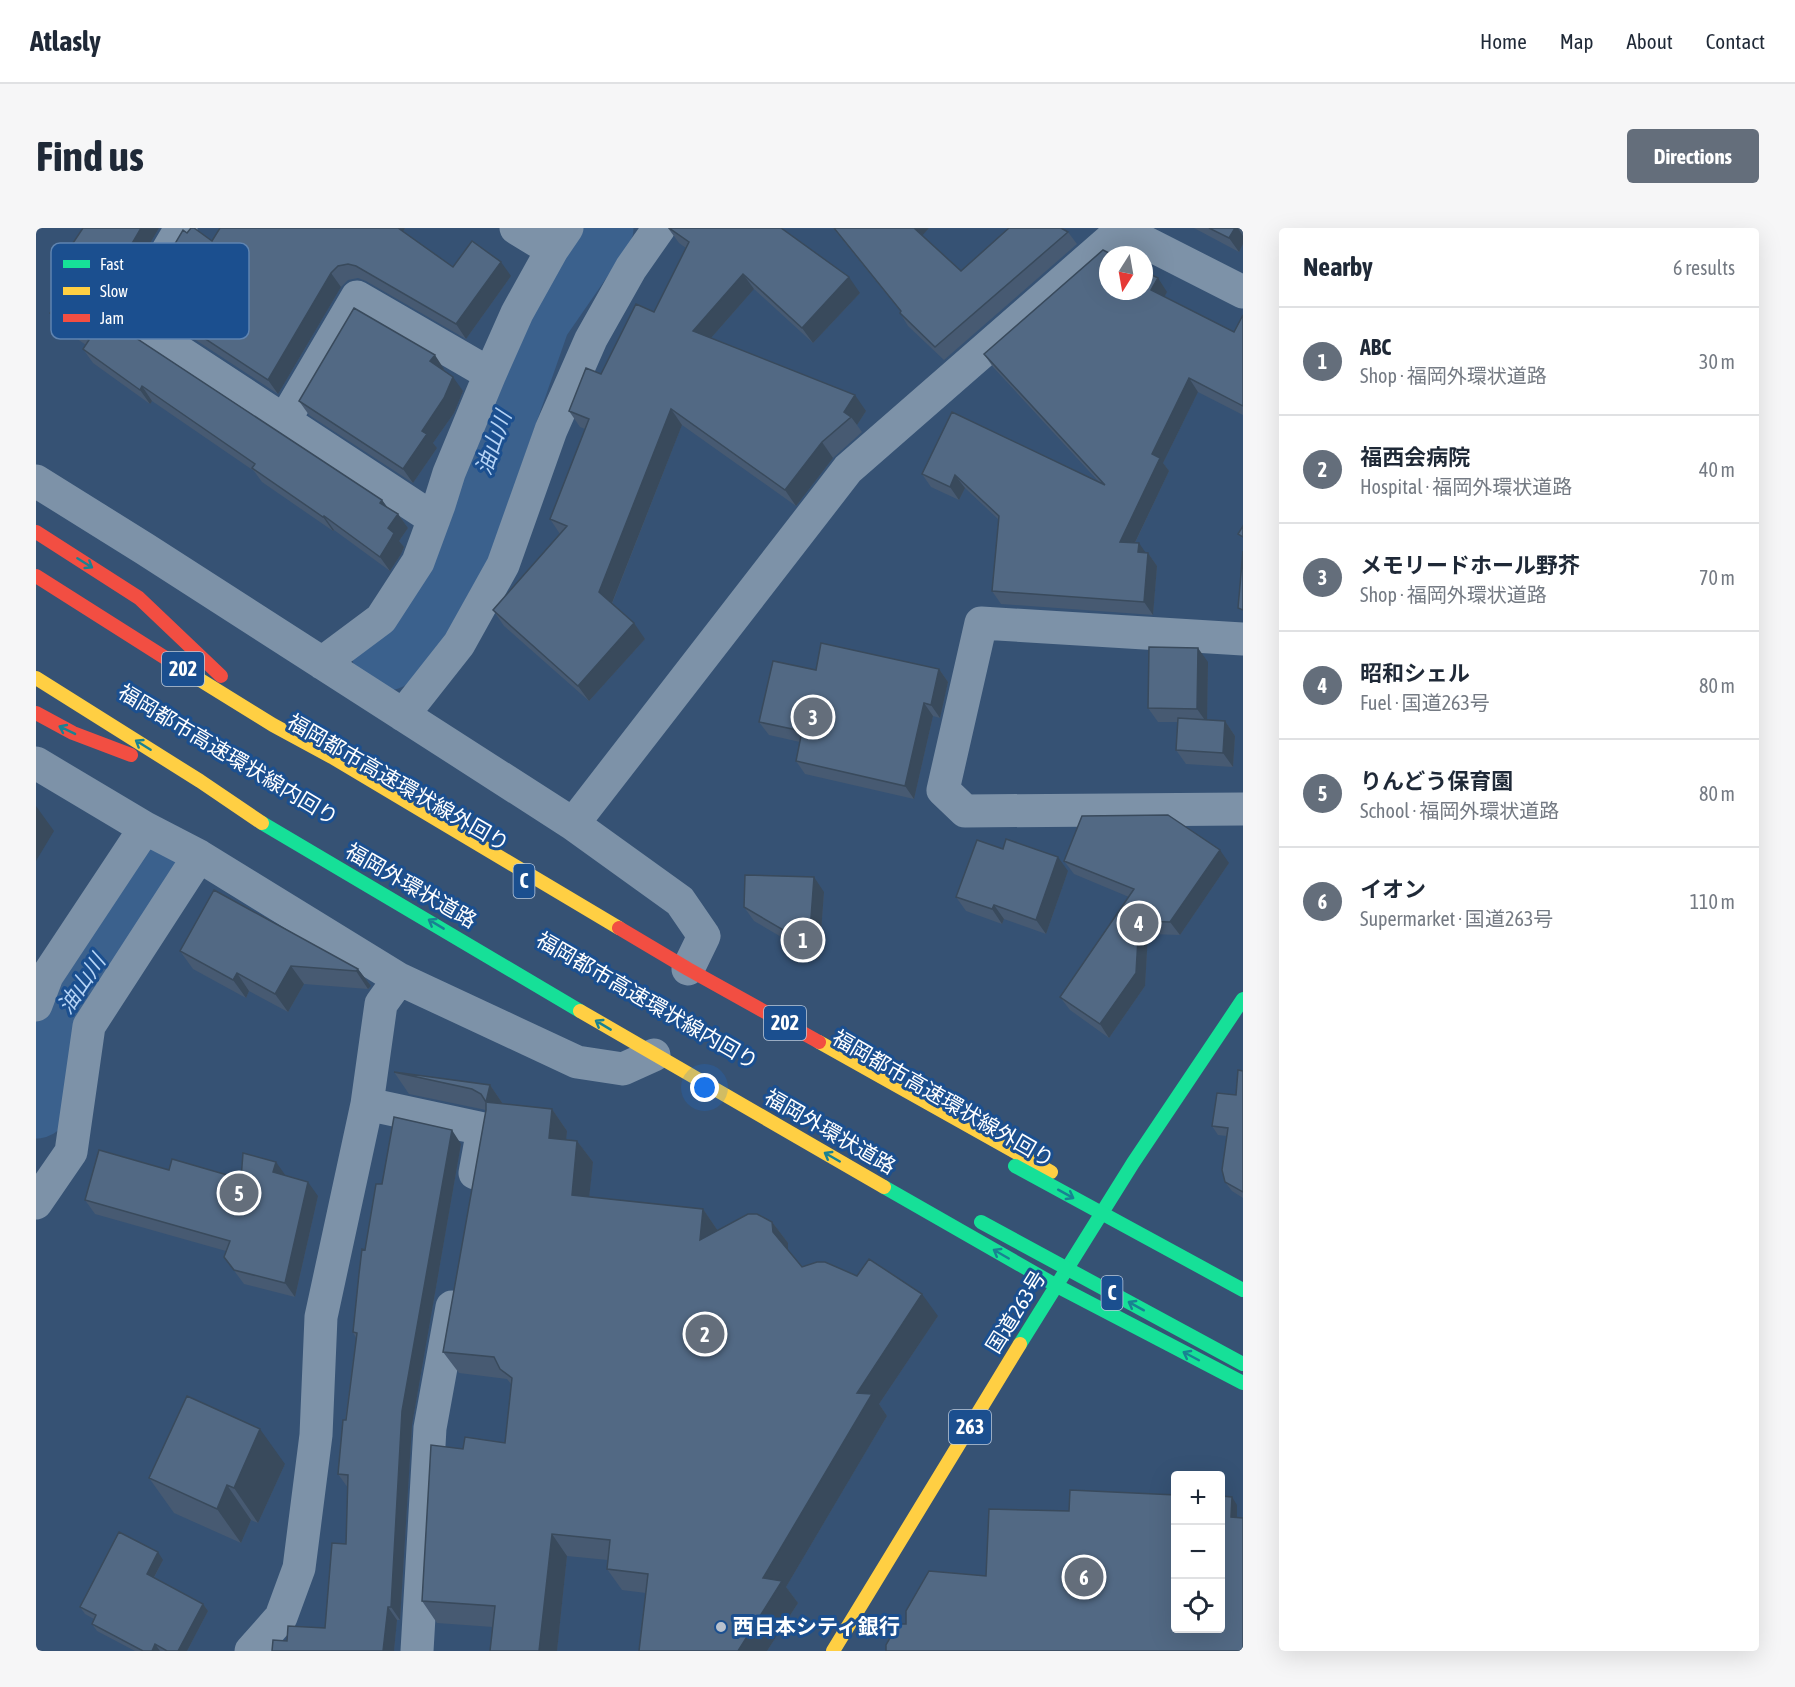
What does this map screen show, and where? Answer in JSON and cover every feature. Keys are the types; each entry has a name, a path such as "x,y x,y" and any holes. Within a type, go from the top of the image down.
{"highway":[{"path":"36,532 139,597 273,725"},
{"name":"202","path":"36,576 273,725 332,757 688,969 1243,1279"},
{"name":"福岡都市高速環状線外回り","path":"36,590 338,773 994,1154 1243,1290"},
{"name":"福岡都市高速環状線内回り","path":"36,663 96,700"},
{"name":"福岡外環状道路","path":"36,678 262,823 654,1055 1057,1286 1243,1383"},
{"path":"36,714 73,733 200,782"},
{"name":"国道263号","path":"833,1651 1133,1163 1243,999"},
{"name":"C","path":"971,1216 1243,1364"}],"street":[{"path":"172,243 181,228"},
{"path":"327,667 381,619 418,562 449,473 489,374 517,313 559,239 516,228"},
{"path":"403,715 459,644 504,565 551,430 591,339 631,268 659,228"},
{"path":"573,824 848,469 1121,229 1243,292"},
{"path":"284,421 357,297 489,374"},
{"path":"160,339 434,519"},
{"path":"36,481 573,824 680,901 704,936 688,969"},
{"path":"1243,639 981,623 942,790 965,811 1243,809"},
{"path":"36,764 144,828 200,856 399,979 578,1062 623,1069 654,1055"},
{"path":"36,1005 47,976 144,828"},
{"path":"36,1203 70,1152 89,1026 200,856"},
{"path":"251,1651 281,1617 299,1568 316,1435 321,1317 367,1104 381,1004 399,979"},
{"path":"367,1104 483,1129 471,1198"},
{"path":"417,1651 430,1428 457,1279"}],"building":[{"path":"83,228 141,228 132,243 73,243"},
{"path":"194,228 212,241 220,228 398,228 453,267 472,241 501,262 456,324 356,266 348,264 338,266 331,273 268,380 206,339 249,339 249,243 175,243 183,230 187,233"},
{"path":"669,228 781,228 849,277 802,328 743,274 693,331 855,395 844,412 851,417 822,442 785,490 671,409 599,592 634,623 578,686 493,610 567,526 550,519 589,419 569,411 586,368 601,374 636,304 654,312 689,242"},
{"path":"834,228 914,228 961,271 1009,228 1061,228 1068,232 935,347 900,313 901,311"},
{"path":"1209,228 1235,228 1229,238"},
{"path":"1099,253 1099,300 1153,300 1153,291 1234,332 1243,315 1243,406 1189,378 1152,454 1160,458 1120,542 1139,543 1138,552 1148,553 1144,602 992,591 999,516 955,475 950,487 922,474 952,412 1105,485 984,354"},
{"path":"1153,276 1158,278 1153,287"},
{"path":"354,308 435,355 430,361 453,377 444,398 422,431 427,434 403,469 299,401"},
{"path":"137,339 382,500 380,503 398,514 388,528 394,533 380,557 252,468 255,464 142,386 140,390 83,349 89,340"},
{"path":"1243,526 1243,537 1238,534"},
{"path":"1243,551 1243,610 1238,608"},
{"path":"821,643 939,669 931,705 924,703 905,786 796,761 802,731 759,722 773,661 816,670"},
{"path":"1149,647 1198,648 1197,709 1148,708"},
{"path":"1178,718 1225,721 1223,753 1176,750"},
{"path":"1168,815 1220,850 1170,922 1139,921 1136,973 1100,1024 1060,997 1134,889 1064,861 1082,816"},
{"path":"1006,839 1058,857 1036,920 994,905 992,909 956,897 977,840 1003,849"},
{"path":"745,875 814,877 809,945 744,907"},
{"path":"214,890 358,969 356,971 291,966 275,994 237,973 233,980 180,951"},
{"path":"1238,1070 1243,1071 1243,1192 1225,1182 1222,1170 1228,1128 1212,1126 1217,1093 1236,1095"},
{"path":"394,1072 490,1085 486,1102 481,1094 472,1089"},
{"path":"486,1102 552,1109 549,1138 577,1141 572,1195 703,1209 700,1240 748,1214 757,1214 772,1222 773,1232 802,1267 825,1262 857,1276 869,1259 922,1294 857,1393 872,1394 763,1578 782,1581 738,1651 639,1651 648,1574 607,1569 610,1540 552,1534 539,1651 490,1651 495,1606 422,1601 431,1445 463,1449 465,1437 505,1443 512,1378 500,1369 494,1357 443,1352"},
{"path":"394,1117 452,1130 402,1411 391,1607 388,1607 383,1651 272,1651 273,1640 287,1641 288,1626 325,1628 332,1543 346,1544 348,1475 338,1474 343,1420 346,1420 357,1333 353,1332 359,1274 376,1184 382,1184"},
{"path":"99,1150 169,1170 172,1159 241,1179 243,1153 276,1162 273,1172 308,1182 285,1283 234,1270 224,1257 230,1241 85,1200"},
{"path":"187,1396 260,1429 234,1488 227,1485 217,1509 149,1478"},
{"path":"1070,1490 1171,1495 1171,1633 1225,1633 1225,1496 1232,1497 1231,1517 1243,1518 1243,1651 886,1651 886,1645 898,1624 906,1624 906,1611 929,1571 986,1576 989,1509 1069,1511"},
{"path":"119,1532 158,1552 147,1574 203,1604 178,1651 167,1651 155,1644 152,1651 143,1651 92,1624 96,1615 80,1607"}],"waterway":[{"name":"油山川","path":"387,656 426,621 450,565 536,319 599,228"},
{"name":"油山川","path":"36,1104 45,1070 52,1027 155,875"}],"traffic: fast":[{"path":"262,823 580,1011"},
{"path":"1020,1344 1133,1163 1243,999"},
{"path":"1015,1166 1243,1290"},
{"path":"884,1187 1057,1286 1243,1383"},
{"path":"981,1222 1243,1364"}],"traffic: slow":[{"path":"36,678 200,781 262,823"},
{"path":"197,678 619,928"},
{"path":"580,1011 884,1187"},
{"path":"819,1042 1051,1172"},
{"path":"833,1651 1020,1344"}],"traffic: jam":[{"path":"36,532 139,598 221,676"},
{"path":"36,576 197,678"},
{"path":"36,713 73,733 131,755"},
{"path":"619,928 819,1042"}],"place":[{"name":"メモリードホール野芥","path":"813,717"},
{"name":"昭和シェル","path":"1139,923"},
{"name":"ABC","path":"803,940"},
{"name":"りんどう保育園","path":"239,1193"},
{"name":"福西会病院","path":"705,1334"},
{"name":"イオン","path":"1084,1577"},
{"name":"西日本シティ銀行","path":"721,1627"}]}
